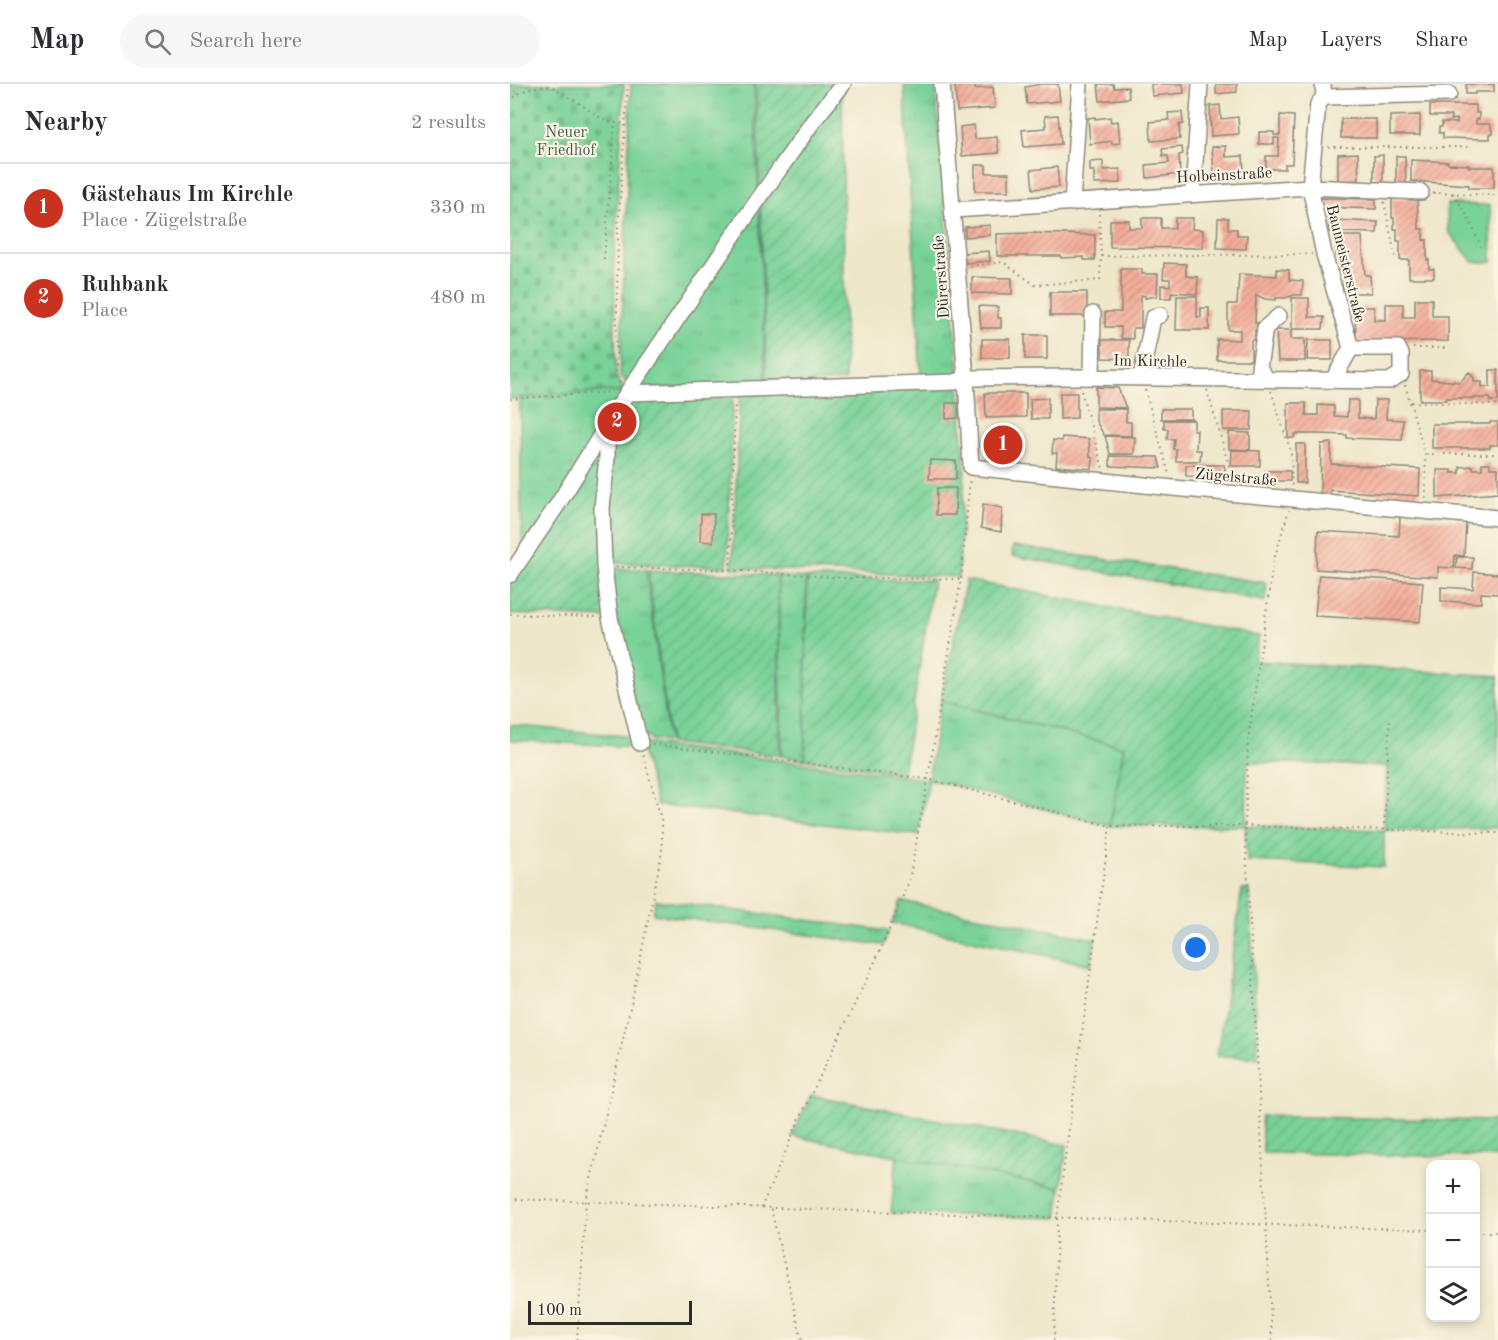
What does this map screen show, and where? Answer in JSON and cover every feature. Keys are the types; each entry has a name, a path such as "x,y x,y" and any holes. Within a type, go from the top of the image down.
{"street":[{"path":"510,575 558,504 627,393 753,207 814,120 843,84"},
{"name":"Dürerstraße","path":"942,84 966,378 970,466"},
{"path":"1072,203 1080,84"},
{"path":"1192,194 1200,84"},
{"path":"1324,90 1449,94"},
{"name":"Baumeisterstraße","path":"1324,90 1318,104 1310,188 1324,254 1351,348"},
{"name":"Holbeinstraße","path":"953,210 1310,188 1421,192"},
{"path":"1084,377 1092,314"},
{"path":"1141,378 1153,318 1160,315"},
{"path":"1267,379 1259,368 1265,328 1279,316"},
{"path":"1333,380 1351,348 1398,348 1401,354 1401,374 1395,378"},
{"name":"Im Kirchle","path":"627,393 955,382 966,378 1084,377 1389,381 1395,378"},
{"path":"607,424 607,457 602,508 604,567 610,618 640,742"},
{"name":"Zügelstraße","path":"970,466 1173,488 1498,518"}],"path":[{"path":"627,393 616,377 618,229 628,84"},
{"path":"510,102 524,90 552,85 597,117 626,124"},
{"path":"604,259 615,123"},
{"path":"1313,147 1468,147"},
{"path":"1382,191 1396,260"},
{"path":"1421,192 1498,195"},
{"path":"1453,194 1470,221 1481,247"},
{"path":"957,268 1003,262 1035,285 1100,280 1098,201"},
{"path":"1101,256 1324,254"},
{"path":"1398,348 1446,348"},
{"path":"1084,377 1106,480"},
{"path":"1141,378 1173,488"},
{"path":"1204,378 1237,494"},
{"path":"1395,378 1405,385 1425,454 1427,512"},
{"path":"1267,379 1291,452 1292,499 1273,563 1248,741 1245,826 1272,1340"},
{"path":"510,399 605,391 627,393"},
{"path":"730,570 736,391"},
{"path":"1410,402 1498,405"},
{"path":"1425,454 1498,454"},
{"path":"761,1208 799,1120 881,949 909,881 961,579 970,466"},
{"path":"604,567 730,570 846,578 961,579"},
{"path":"510,614 610,618"},
{"path":"1384,830 1390,717"},
{"path":"577,1340 586,1201 631,1004 662,851 662,823 640,742 928,779 1110,826 1245,826 1498,833"},
{"path":"1054,1340 1057,1218 1110,826"},
{"path":"510,1199 1426,1230"},
{"path":"771,1209 802,1340"},
{"path":"1480,1232 1498,1232"}],"green space":[{"name":"Neuer Friedhof","path":"510,84 624,84 614,263 616,377 627,393 605,391 510,399"},
{"path":"631,84 754,84 766,386 638,389 620,377"},
{"path":"756,84 842,84 845,381 767,385"},
{"path":"904,84 935,84 959,375 921,379"},
{"path":"1447,204 1490,205 1492,262 1473,262 1448,231"},
{"path":"959,385 965,468 958,577 732,568 740,394"},
{"path":"605,391 627,393 606,471 522,557 520,398"},
{"path":"733,394 727,567 607,563 613,427 633,398"},
{"path":"581,469 606,471 610,618 510,614 510,575"},
{"path":"1013,546 1267,583 1265,601 1012,556"},
{"path":"606,568 646,569 669,742 652,740 641,733"},
{"path":"648,570 778,575 780,756 670,743"},
{"path":"778,576 806,578 805,760 782,756"},
{"path":"807,578 933,580 903,773 805,759"},
{"path":"966,580 1259,636 1254,661 1498,676 1498,828 1384,830 1384,867 1247,861 1245,826 1110,826 1124,747 941,701","holes":["1247,762 1387,766 1384,830 1246,826"]},
{"path":"941,701 1124,747 1110,826 929,779 918,835 657,805 640,743 928,779"},
{"path":"510,725 634,737 638,747 510,740"},
{"path":"1249,889 1258,1057 1217,1056 1242,890"},
{"path":"656,900 889,931 883,945 653,914"},
{"path":"901,901 1095,939 1091,965 892,923"},
{"path":"811,1095 1067,1145 1061,1188 792,1136"},
{"path":"1261,1116 1498,1121 1498,1157 1263,1153"},
{"path":"897,1156 1061,1188 1057,1218 891,1213"}],"building":[{"path":"955,84 975,84 975,89 993,87 995,108 957,111"},
{"path":"1058,84 1060,101 1027,104 1025,87"},
{"path":"1098,84 1113,84 1114,88 1128,87 1129,98 1100,101"},
{"path":"1151,84 1183,84 1184,93 1152,96"},
{"path":"1216,84 1237,84 1237,92 1216,94"},
{"path":"1466,84 1494,84 1494,92 1466,94"},
{"path":"1220,105 1221,119 1238,117 1239,134 1211,136 1210,106"},
{"path":"1430,105 1476,105 1479,119 1476,119 1476,124 1490,124 1493,134 1490,134 1490,139 1443,138 1443,133 1439,133 1442,122 1457,123 1457,119 1451,120 1451,116 1430,116"},
{"path":"1182,112 1183,124 1179,125 1180,139 1151,141 1150,122 1169,120 1168,113"},
{"path":"1058,115 1061,144 1024,147 1022,130 1046,128 1045,116"},
{"path":"1280,115 1294,116 1292,164 1285,164 1285,169 1266,169 1266,156 1278,156 1279,138 1274,138 1274,144 1259,144 1259,132 1274,132 1274,135 1280,135"},
{"path":"1420,115 1420,135 1390,135 1390,116"},
{"path":"1095,117 1095,119 1110,117 1111,122 1118,121 1120,143 1112,144 1112,141 1090,144 1088,118"},
{"path":"1341,119 1376,119 1376,138 1341,138"},
{"path":"974,125 975,139 997,137 999,153 962,156 960,127"},
{"path":"1226,146 1226,157 1243,156 1244,172 1214,174 1212,147"},
{"path":"1182,147 1183,154 1179,155 1180,174 1147,178 1146,165 1169,163 1168,156 1163,156 1162,149"},
{"path":"1358,153 1359,180 1338,181 1338,154"},
{"path":"1383,155 1383,183 1374,183 1374,156"},
{"path":"1396,156 1405,156 1406,184 1396,184"},
{"path":"1411,160 1448,162 1448,164 1469,165 1469,167 1494,167 1494,188 1469,188 1469,185 1411,181"},
{"path":"1103,161 1103,170 1120,169 1121,183 1094,184 1094,171 1090,171 1090,162"},
{"path":"975,165 986,165 986,173 1009,173 1009,191 975,191"},
{"path":"1057,167 1059,187 1033,189 1031,170"},
{"path":"1320,198 1376,199 1376,209 1320,207"},
{"path":"1417,198 1419,229 1423,229 1423,240 1427,240 1427,260 1429,260 1429,269 1434,269 1434,278 1409,278 1409,260 1400,260 1400,241 1397,241 1397,229 1394,229 1394,218 1392,218 1392,199"},
{"path":"1142,218 1161,218 1161,228 1175,228 1175,218 1193,218 1192,229 1203,230 1203,248 1110,247 1110,220 1129,220 1129,228 1142,228"},
{"path":"1218,218 1228,218 1228,229 1237,229 1237,235 1247,235 1246,249 1217,248"},
{"path":"1329,220 1378,222 1377,233 1329,232"},
{"path":"990,225 990,235 965,237 965,227"},
{"path":"997,234 1095,235 1095,260 1084,260 1084,257 1061,258 1061,256 997,256"},
{"path":"1336,236 1362,236 1365,275 1370,275 1371,293 1343,293 1343,274 1340,275 1339,256 1336,256"},
{"path":"989,251 990,261 965,263 964,253"},
{"path":"1164,263 1186,264 1186,276 1198,277 1197,294 1171,292 1171,298 1161,298 1161,285 1170,286 1170,279 1163,279"},
{"path":"1121,269 1142,269 1142,274 1158,274 1157,296 1145,298 1141,295 1141,328 1133,328 1133,339 1121,338 1121,327 1105,327 1105,312 1121,312"},
{"path":"1277,269 1289,270 1289,280 1303,281 1302,295 1276,298 1276,300 1256,295 1255,323 1259,323 1259,330 1255,330 1255,340 1251,340 1251,360 1217,360 1217,339 1240,340 1240,330 1228,330 1228,304 1237,304 1239,274 1277,276"},
{"path":"972,277 1012,278 1012,294 972,293"},
{"path":"1050,292 1087,292 1087,316 1050,316"},
{"path":"1177,296 1197,296 1197,317 1201,317 1201,308 1209,308 1209,330 1176,330"},
{"path":"1292,298 1309,298 1309,317 1324,317 1323,329 1292,329"},
{"path":"1415,299 1432,299 1432,316 1448,316 1448,341 1356,342 1355,307 1374,307 1374,320 1386,320 1386,304 1403,304 1403,317 1415,317"},
{"path":"979,306 998,307 1001,328 981,328"},
{"path":"1276,330 1291,330 1291,339 1305,339 1305,361 1278,361"},
{"path":"1025,335 1047,335 1047,359 1025,359"},
{"path":"982,339 1010,339 1010,358 982,358"},
{"path":"1102,340 1129,340 1129,359 1102,358"},
{"path":"1308,340 1332,340 1332,360 1307,360"},
{"path":"1490,370 1498,370 1498,401 1490,401 1490,398 1420,400 1420,371 1431,371 1431,379 1460,382 1469,372 1474,382 1482,382 1482,387 1490,387"},
{"path":"1096,387 1118,388 1126,408 1096,407"},
{"path":"985,393 1026,393 1026,417 986,418"},
{"path":"1060,393 1077,393 1077,418 1060,419"},
{"path":"1048,398 1048,419 1031,419 1030,399"},
{"path":"1348,400 1358,400 1358,418 1374,419 1375,400 1387,400 1386,419 1403,420 1402,440 1347,438 1347,435 1317,434 1295,434 1294,438 1288,438 1288,403 1306,403 1306,415 1318,415 1318,405 1334,406 1334,416 1347,417"},
{"path":"946,403 958,403 958,418 946,419"},
{"path":"1096,409 1126,409 1126,422 1131,422 1131,436 1104,435 1096,421"},
{"path":"1161,409 1191,409 1191,419 1161,419"},
{"path":"1223,411 1252,411 1251,430 1223,430"},
{"path":"1164,420 1194,420 1194,430 1197,430 1196,450 1201,450 1200,461 1176,461 1176,449 1173,449 1174,439 1167,439 1168,429 1164,429"},
{"path":"1490,422 1498,422 1498,445 1490,445 1490,448 1432,448 1432,424 1490,424"},
{"path":"1229,432 1250,433 1250,450 1229,449"},
{"path":"1016,433 1017,457 989,457 989,434"},
{"path":"1105,436 1135,437 1134,454 1110,454"},
{"path":"1062,437 1089,439 1090,457 1093,458 1092,469 1056,466 1057,453 1052,453 1053,440 1062,441"},
{"path":"1331,443 1331,464 1420,469 1419,496 1330,490 1330,496 1320,496 1321,444"},
{"path":"1296,444 1305,444 1305,483 1296,483"},
{"path":"1232,450 1260,451 1260,466 1231,466"},
{"path":"1110,456 1158,457 1161,468 1110,466"},
{"path":"930,460 956,461 956,479 929,479"},
{"path":"1482,463 1490,463 1490,468 1498,468 1498,493 1437,498 1437,470 1452,470 1452,473 1460,473 1460,467 1473,466 1473,469 1482,469"},
{"path":"1186,465 1224,465 1227,477 1186,476"},
{"path":"1266,471 1290,471 1290,481 1266,481"},
{"path":"937,488 956,488 955,515 936,515"},
{"path":"983,504 1002,508 1001,532 981,528"},
{"path":"701,514 714,514 713,542 700,541"},
{"path":"1400,516 1466,521 1464,556 1455,555 1454,568 1438,567 1438,577 1316,569 1318,531 1399,536"},
{"path":"1457,557 1473,557 1472,569 1456,568"},
{"path":"1474,572 1498,574 1498,594 1481,593 1481,603 1441,601 1441,587 1473,589"},
{"path":"1319,575 1423,582 1420,622 1315,616"}],"place":[{"name":"Ruhbank","path":"617,422"},
{"name":"Gästehaus Im Kirchle","path":"1003,445"}]}
